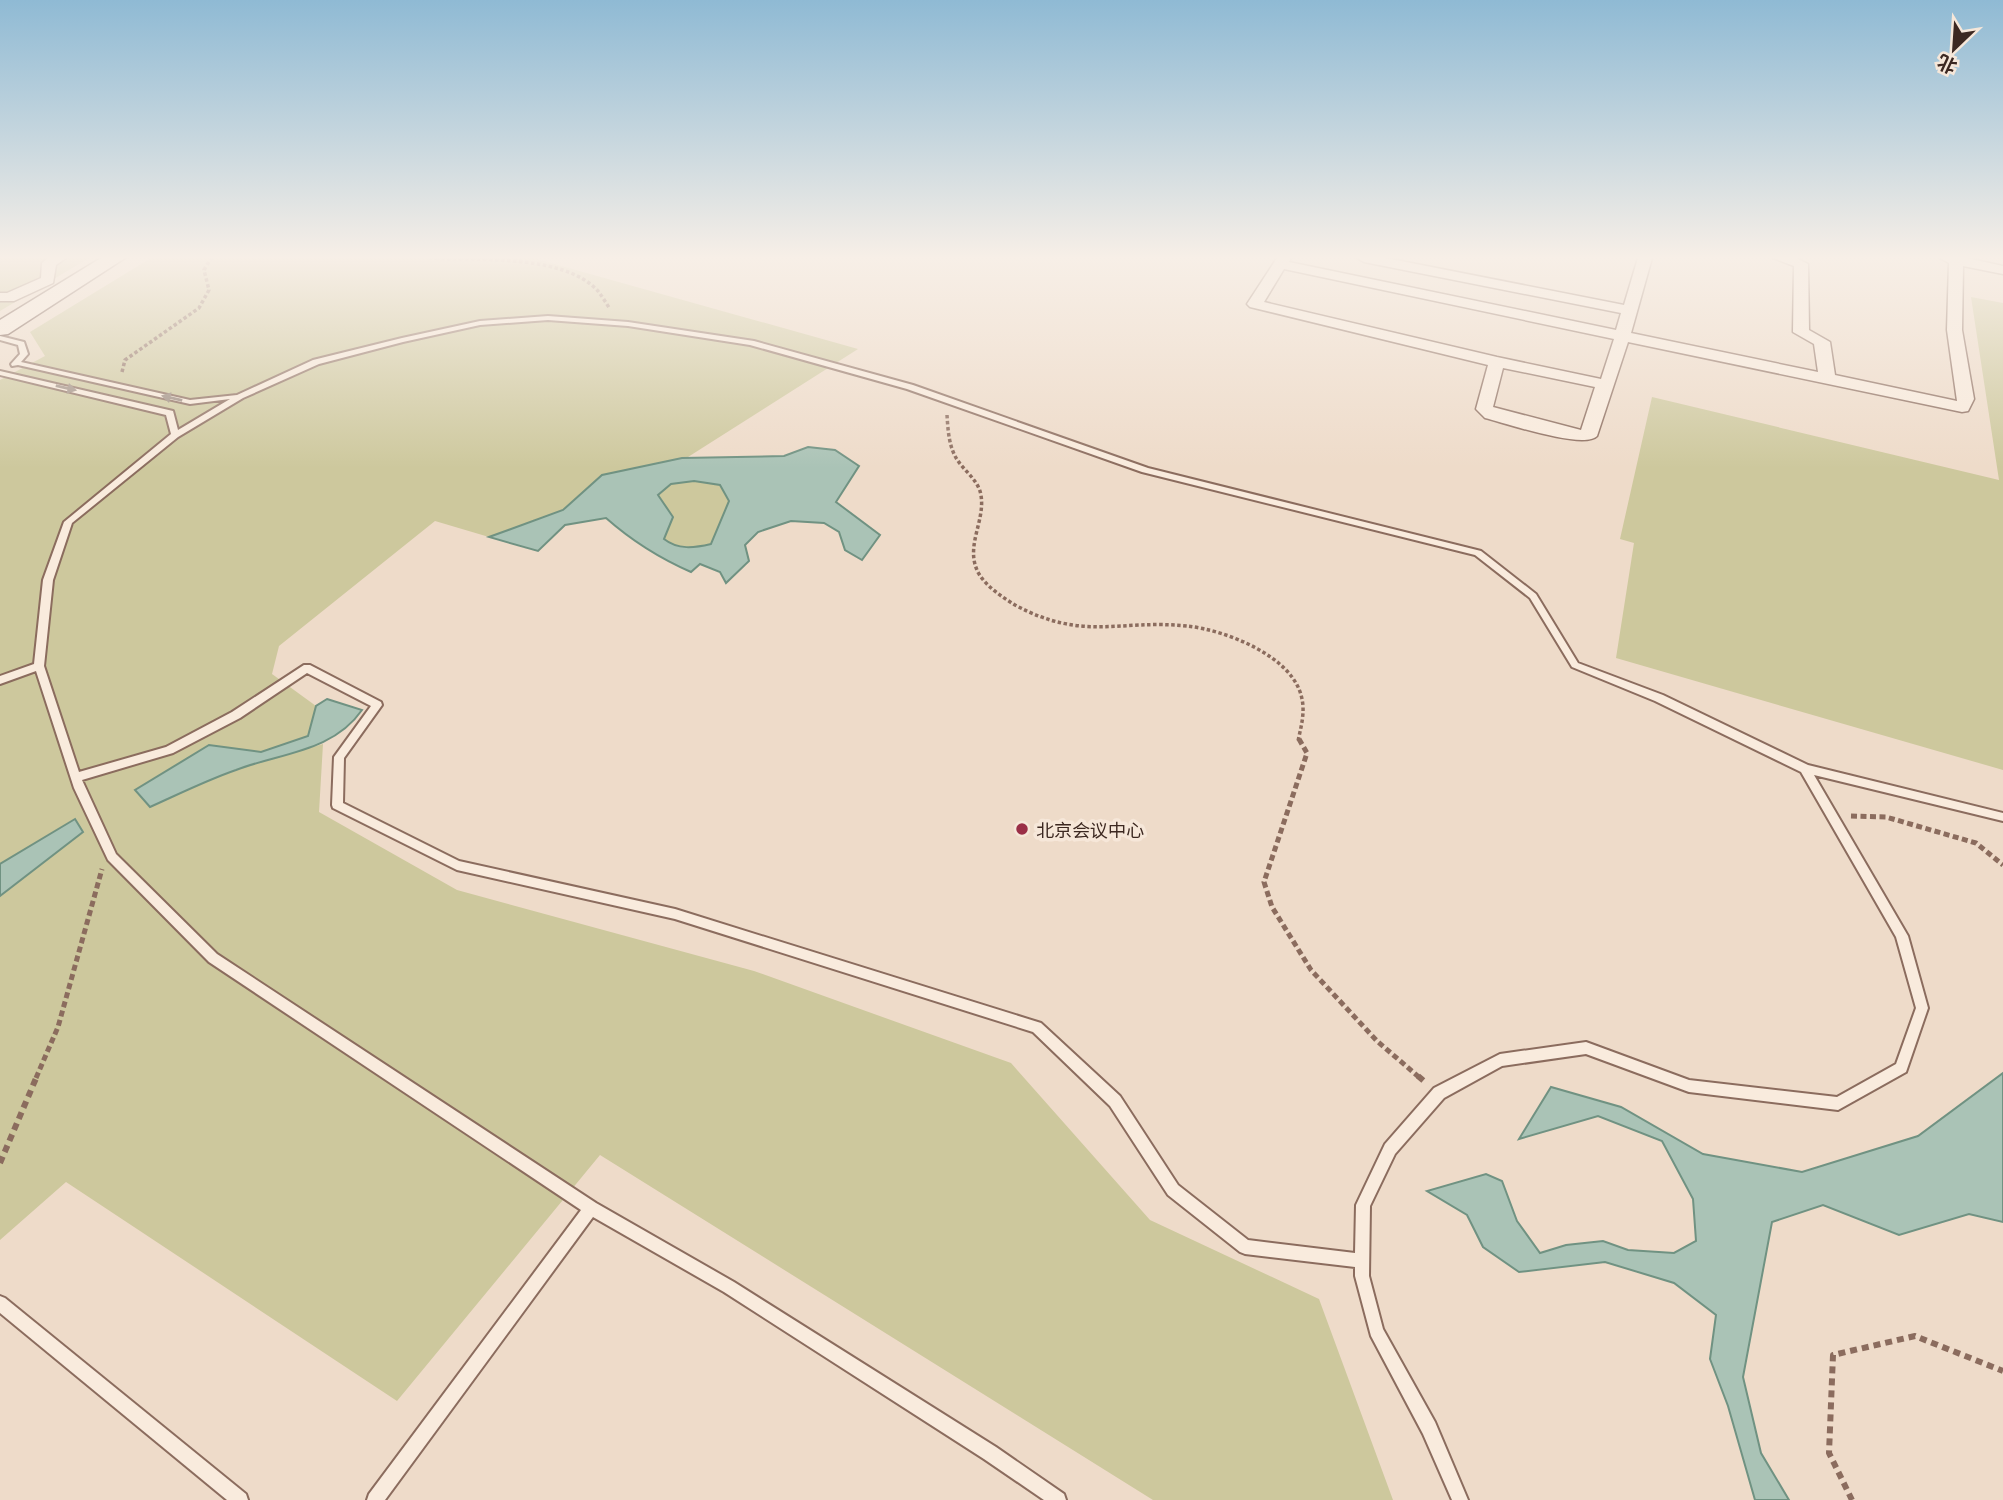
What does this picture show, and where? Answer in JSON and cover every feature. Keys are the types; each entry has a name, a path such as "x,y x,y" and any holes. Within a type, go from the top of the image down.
{"street":[{"path":"1355,328 1604,384"},
{"path":"1586,328 1962,407 1966,399 1958,364 1955,328"},
{"path":"1497,362 1484,410 1571,435 1588,436 1604,384 1609,381 1624,328"},
{"path":"1801,328 1801,332 1822,342 1827,377"}],"lane":[{"path":"457,328 316,362 240,396 175,435 68,522 48,580 39,666 79,788 112,857 213,958 591,1208 729,1287 990,1453 1058,1500"},
{"path":"649,328 751,342 860,371 1145,470 1478,553 1533,596 1575,664 1659,698 1805,769 2003,817"},
{"path":"0,338 22,345 24,354 18,363 0,372"},
{"path":"18,363 190,402 240,396"},
{"path":"0,372 170,413 175,435"},
{"path":"0,680 39,666"},
{"path":"80,776 169,750 236,715 307,668 377,705 340,757 337,805 457,865 675,914 1037,1027 1115,1101 1173,1191 1245,1247 1363,1261"},
{"path":"1460,1500 1429,1428 1376,1331 1362,1276 1363,1205 1390,1149 1439,1093 1500,1060 1586,1048 1689,1086 1838,1104 1901,1069 1922,1008 1902,936 1805,769"},
{"path":"375,1500 591,1208"},
{"path":"0,1303 240,1500"}],"path":[{"path":"113,384 123,370 125,360 170,328"},
{"path":"951,401 946,415 948,437 956,459 980,488 983,502 971,547 979,574 1003,598 1052,622 1084,629 1174,625 1208,629 1243,642 1277,662 1298,686 1304,712 1298,742 1307,753 1265,882 1272,907 1311,970 1377,1041 1439,1093"},
{"path":"1831,814 1886,817 1976,843 2003,865"},
{"path":"0,1163 58,1027 104,865"},
{"path":"1852,1500 1829,1453 1833,1355 1915,1336 2003,1371"}],"shaded area":[{"path":"37,328 783,328 858,349 688,457 602,475 563,510 489,537 435,521 279,646 272,674 316,706 308,736 261,752 209,745 136,789 237,769 323,744 319,812 457,890 754,971 1011,1063 1150,1220 1319,1299 1393,1500 1153,1500 600,1155 397,1401 66,1182 0,1240 0,896 82,832 74,819 0,864 0,380 45,356 30,332"},
{"path":"1976,328 2003,328 2003,770 1616,658 1634,543 1620,539 1652,397 1999,480"},
{"path":"808,447 835,450 859,466 836,502 880,535 862,560 845,550 839,532 824,523 791,521 758,532 745,545 749,561 726,583 720,572 700,564 691,572 668,561 636,542 606,518 565,525 538,551 489,537 563,510 602,475 682,458 784,456","holes":["694,481 720,485 729,501 711,544 686,547 664,539 673,517 658,495 671,484"]},
{"path":"694,481 720,485 729,501 711,544 692,547 669,543 664,539 658,496 671,484"},
{"path":"327,699 362,710 350,724 321,743 225,774 150,807 135,790 209,745 261,752 308,736 316,706"},
{"path":"75,819 83,832 0,896 0,864"},
{"path":"2003,1073 2003,1222 1969,1214 1899,1235 1823,1205 1772,1222 1743,1377 1761,1453 1789,1500 1755,1500 1728,1406 1710,1359 1716,1315 1674,1283 1605,1262 1519,1272 1483,1247 1467,1215 1427,1191 1486,1174 1502,1181 1517,1221 1540,1253 1566,1245 1603,1241 1628,1250 1674,1253 1696,1241 1693,1199 1662,1141 1598,1116 1519,1139 1551,1087 1621,1107 1703,1154 1802,1172 1918,1136"}],"place":[{"name":"北京会议中心","path":"1022,829"}]}
